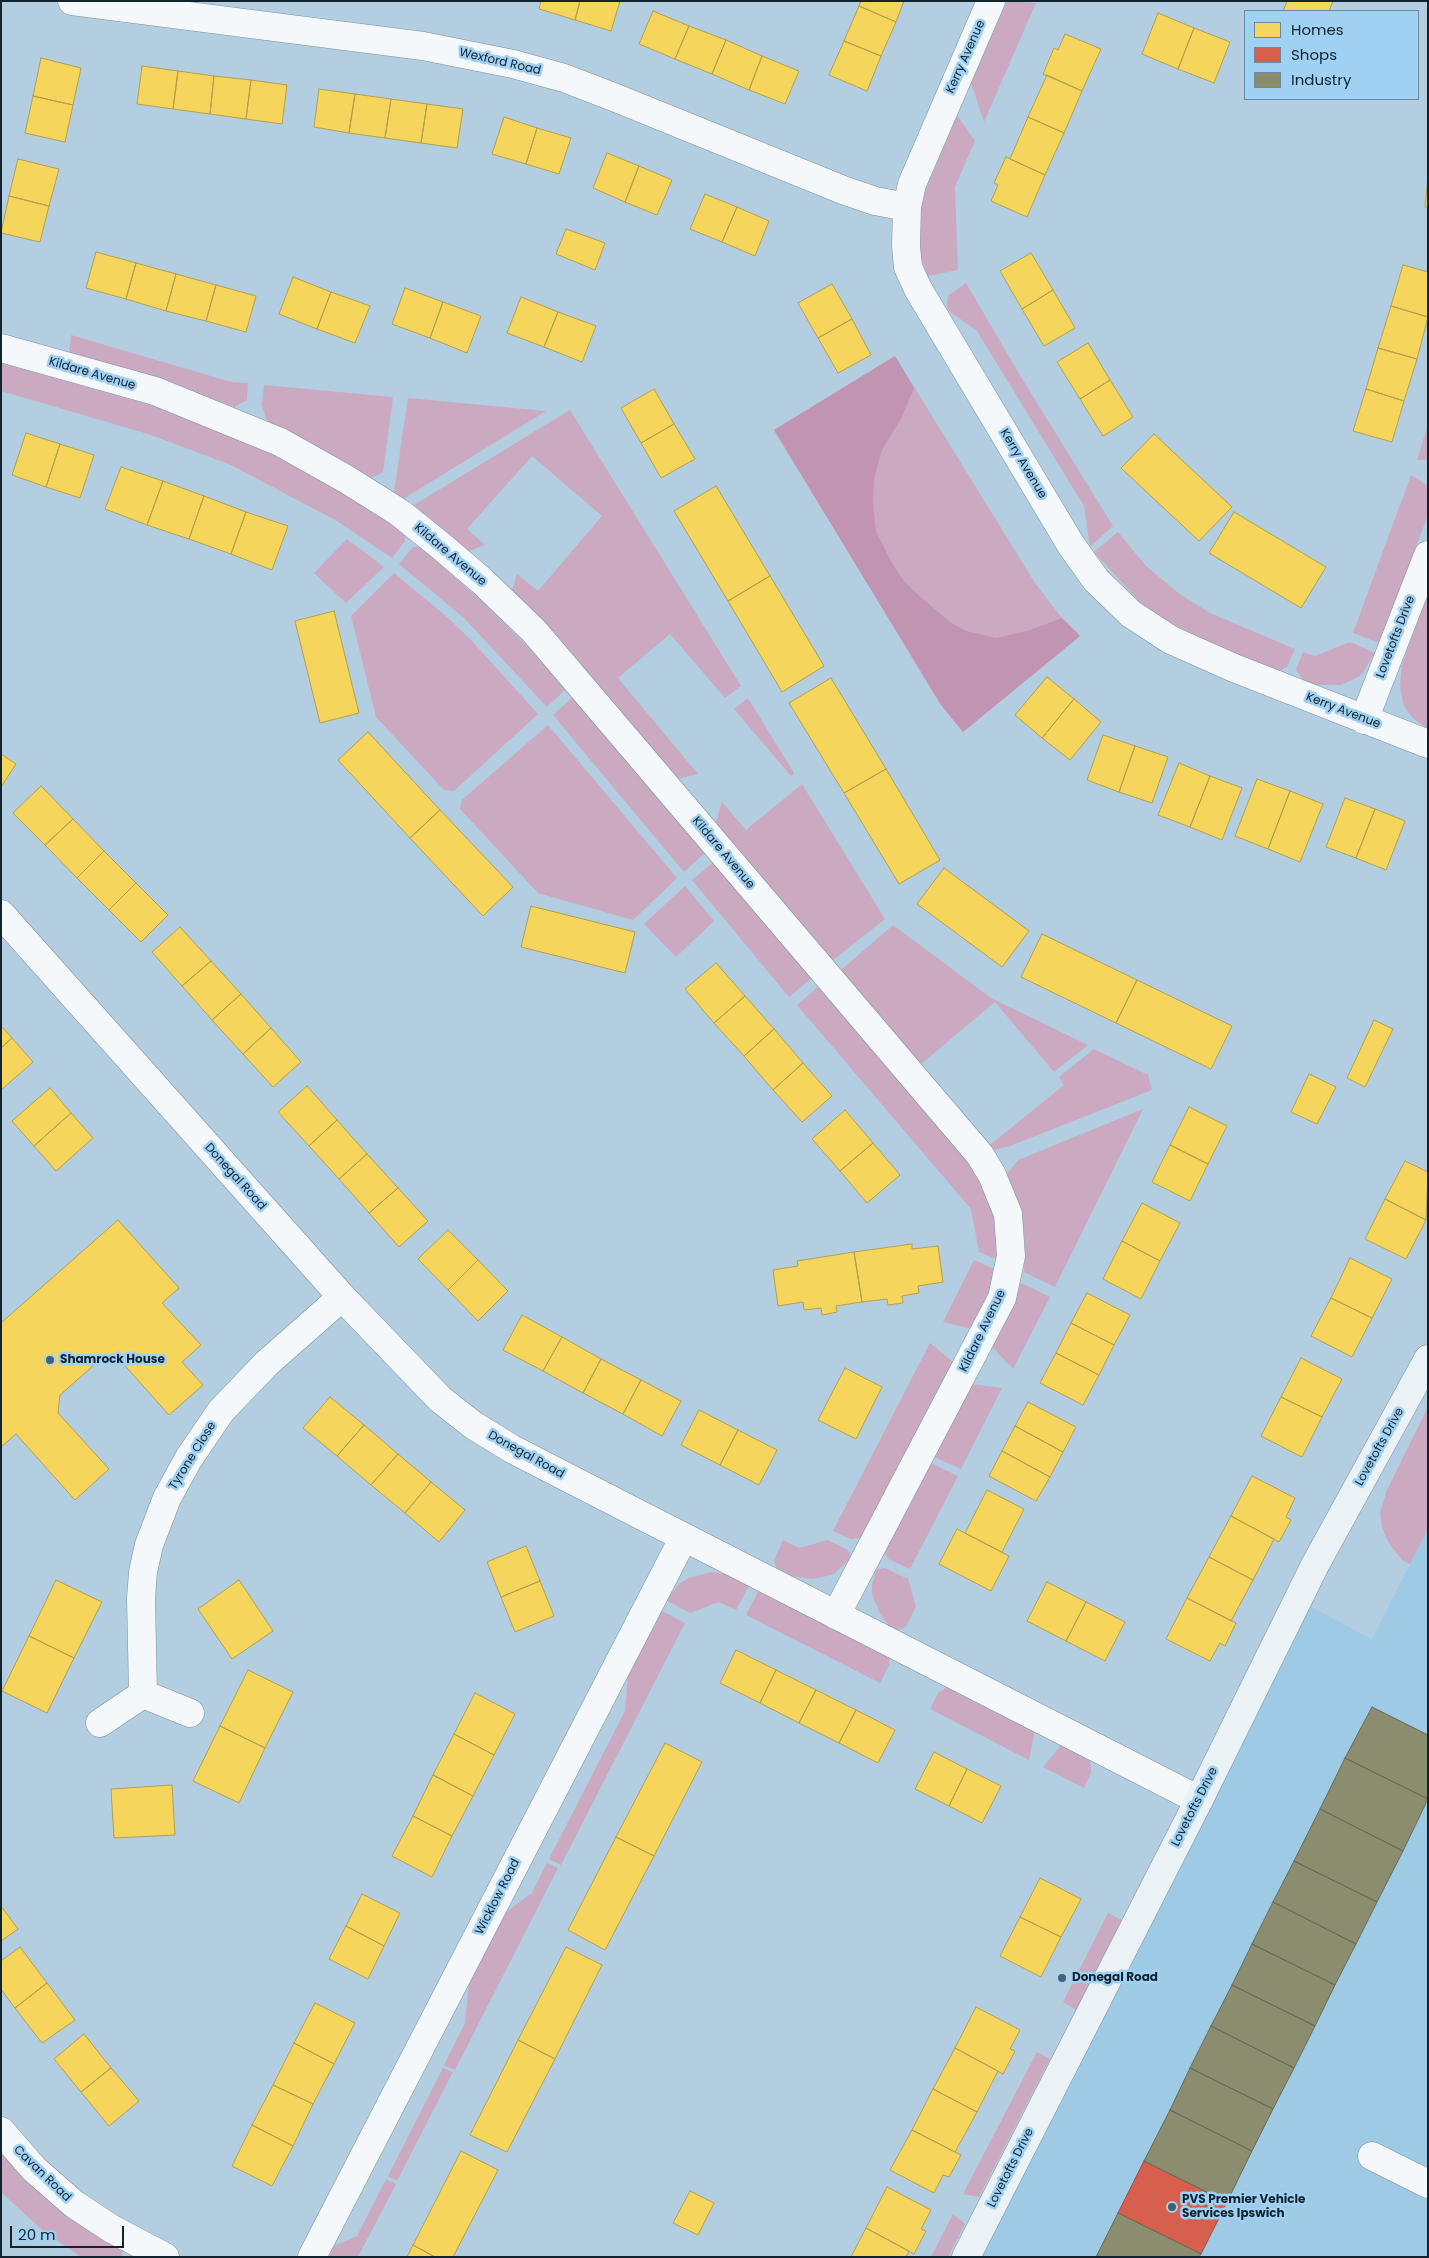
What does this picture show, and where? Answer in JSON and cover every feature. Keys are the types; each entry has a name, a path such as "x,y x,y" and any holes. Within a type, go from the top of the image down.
{"street":[{"name":"Wexford Road","path":"72,1 423,46 514,64 564,78 843,190 875,201 906,208"},
{"name":"Kerry Avenue","path":"991,1 919,164 912,184 906,208 905,226 907,260 918,289 1071,545 1096,580 1132,614 1171,640 1234,668 1428,744"},
{"name":"Kildare Avenue","path":"1,348 154,392 280,442 346,479 400,513 441,546 482,581 534,631 980,1155 992,1175 1008,1214 1011,1256 1004,1290 992,1320 836,1614"},
{"name":"Lovetofts Drive","path":"1364,720 1428,554"},
{"name":"Donegal Road","path":"1,914 342,1298 440,1399 473,1425 512,1449 1199,1800"},
{"name":"Tyrone Close","path":"143,1694 140,1598 143,1572 149,1545 167,1498 189,1458 221,1411 267,1363 342,1298"},
{"name":"Lovetofts Drive","path":"966,2257 1199,1800 1316,1564 1428,1359"},
{"name":"Wicklow Road","path":"312,2257 684,1537"},
{"path":"100,1723 143,1694 190,1713"},
{"name":"Cavan Road","path":"1,2131 34,2169 74,2204 112,2229 165,2257"},
{"path":"1372,2156 1428,2184"}],"shaded area":[{"path":"1007,1 1036,3 984,122 971,83"},
{"path":"957,115 975,141 955,187 958,270 928,276 920,256 919,244 923,197"},
{"path":"966,283 1021,377 1113,526 1090,547 1084,506 977,331 949,311 947,306 948,296"},
{"path":"71,335 231,382 248,383 247,400 234,407 146,375 69,354"},
{"path":"895,356 1035,583 1062,618 1080,636 963,732 941,705 774,430"},
{"path":"895,356 914,388 901,419 882,450 874,479 873,503 876,531 893,565 904,581 916,593 950,622 966,631 996,638 1027,631 1062,618 1080,636 963,732 941,705 774,430"},
{"path":"1,363 175,412 261,449 292,463 352,498 405,534 405,541 392,558 337,521 231,465 148,434 1,391"},
{"path":"264,385 393,397 383,472 371,478 304,439 267,421 262,405"},
{"path":"408,398 546,411 403,499 394,492"},
{"path":"570,410 741,686 725,698 670,634 618,678 698,774 678,779 555,633 512,591 517,574 538,591 602,516 532,456 467,529 485,545 469,551 414,505"},
{"path":"1428,424 1428,460 1417,460"},
{"path":"1411,475 1428,486 1428,515 1379,643 1353,633"},
{"path":"1118,532 1146,566 1181,595 1210,613 1295,649 1287,667 1279,671 1216,646 1162,618 1139,601 1094,552"},
{"path":"347,539 384,567 346,603 314,573"},
{"path":"420,546 485,604 566,689 547,707 464,618 399,564 413,547"},
{"path":"394,573 446,616 471,640 538,714 454,791 444,790 376,717 351,616"},
{"path":"1428,594 1428,729 1407,711 1403,703 1400,686 1402,664"},
{"path":"1350,642 1375,653 1361,675 1354,679 1341,685 1317,685 1304,681 1296,670 1303,652 1315,656"},
{"path":"574,696 705,853 684,872 553,715"},
{"path":"748,698 794,773 791,776 734,709"},
{"path":"548,725 677,878 633,920 538,893 460,809 462,800"},
{"path":"802,784 885,919 832,961 715,824 722,802 746,830"},
{"path":"715,861 812,978 789,997 692,880"},
{"path":"685,886 714,921 676,957 644,924"},
{"path":"893,925 991,998 1088,1045 1054,1072 995,1002 920,1065 840,971"},
{"path":"819,986 969,1163 982,1183 992,1206 998,1231 997,1259 979,1252 971,1209 797,1005"},
{"path":"1094,1049 1148,1075 1152,1090 1010,1146 995,1150 990,1145 1064,1085 1059,1077"},
{"path":"1143,1109 1055,1287 1024,1272 1025,1243 1021,1209 1007,1174 1018,1160"},
{"path":"974,1260 996,1270 993,1286 972,1329 943,1322"},
{"path":"1021,1283 1050,1297 1013,1369 991,1346"},
{"path":"930,1343 953,1362 862,1538 851,1539 833,1531"},
{"path":"971,1384 1002,1388 961,1469 934,1457"},
{"path":"1428,1407 1428,1529 1410,1564 1402,1560 1388,1542 1382,1527 1380,1513 1387,1490"},
{"path":"931,1463 958,1476 910,1569 888,1559 884,1551"},
{"path":"1428,1529 1428,2257 966,2257 1298,1600 1372,1639"},
{"path":"783,1540 799,1548 828,1540 848,1550 851,1558 834,1574 812,1579 791,1576 777,1571 774,1560"},
{"path":"885,1568 908,1579 916,1606 906,1627 896,1631 890,1627 880,1614 872,1594 876,1570"},
{"path":"711,1572 731,1575 750,1584 736,1610 719,1602 690,1613 666,1600 680,1583 689,1578"},
{"path":"760,1588 890,1656 889,1665 880,1683 746,1615"},
{"path":"660,1610 685,1623 561,1865 549,1859 625,1711 628,1674"},
{"path":"949,1686 1035,1730 1029,1760 930,1709 938,1693"},
{"path":"1062,1744 1090,1759 1091,1772 1084,1788 1043,1767"},
{"path":"547,1863 558,1868 455,2070 444,2065 465,2023 469,1983 505,1913 532,1893"},
{"path":"1108,1913 1122,1920 1076,2010 1063,2002"},
{"path":"1037,2052 1050,2059 979,2197 963,2194"},
{"path":"443,2068 453,2072 397,2181 388,2176"},
{"path":"1,2152 123,2248 122,2257 81,2257 42,2230 1,2192"},
{"path":"386,2179 396,2184 358,2257 329,2257 334,2246 357,2236"},
{"path":"953,2214 965,2224 948,2257 931,2257"}],"building: Homes":[{"path":"541,1 580,1 575,20 539,9"},
{"path":"580,1 620,1 611,31 575,20"},
{"path":"861,1 904,1 896,22 859,6"},
{"path":"1287,1 1333,1 1329,10 1283,10"},
{"path":"859,6 896,22 881,56 844,41"},
{"path":"653,11 689,26 675,59 639,44"},
{"path":"1158,13 1194,28 1178,69 1142,54"},
{"path":"689,26 726,40 712,74 675,59"},
{"path":"1194,28 1230,42 1214,83 1178,69"},
{"path":"1065,34 1101,49 1082,91 1043,74 1054,48 1058,50"},
{"path":"726,40 762,56 749,90 712,74"},
{"path":"844,41 881,56 867,91 829,75"},
{"path":"762,56 799,71 785,104 749,90"},
{"path":"41,58 81,68 73,105 33,96"},
{"path":"142,66 178,71 173,109 137,104"},
{"path":"178,71 214,76 210,114 173,109"},
{"path":"1047,75 1082,91 1064,133 1028,117"},
{"path":"214,76 251,80 246,119 210,114"},
{"path":"251,80 287,85 282,124 246,119"},
{"path":"319,89 355,94 349,133 314,127"},
{"path":"355,94 391,99 385,138 349,133"},
{"path":"33,96 73,105 65,142 25,133"},
{"path":"391,99 427,104 421,143 385,138"},
{"path":"427,104 463,109 457,148 421,143"},
{"path":"504,117 537,128 526,164 492,154"},
{"path":"1028,117 1064,133 1045,175 1010,159"},
{"path":"537,128 571,138 559,174 526,164"},
{"path":"607,153 639,166 625,202 593,188"},
{"path":"1006,157 1045,175 1027,217 991,201 998,185 994,183"},
{"path":"18,159 59,169 49,206 9,196"},
{"path":"639,166 672,180 657,215 625,202"},
{"path":"1428,176 1428,207 1425,207"},
{"path":"705,194 737,207 722,242 690,229"},
{"path":"9,196 49,206 40,242 1,233"},
{"path":"737,207 769,221 755,256 722,242"},
{"path":"566,229 605,243 595,270 556,254"},
{"path":"96,252 136,263 126,299 86,288"},
{"path":"1031,253 1053,290 1022,309 1000,271"},
{"path":"136,263 176,274 166,311 126,299"},
{"path":"1403,265 1428,272 1428,317 1391,306"},
{"path":"176,274 216,285 206,321 166,311"},
{"path":"293,277 331,292 317,329 279,314"},
{"path":"832,284 852,319 818,338 798,303"},
{"path":"216,285 256,296 246,332 206,321"},
{"path":"405,288 443,302 430,338 392,324"},
{"path":"1053,290 1075,328 1044,346 1022,309"},
{"path":"331,292 370,306 355,343 317,329"},
{"path":"521,297 558,312 544,347 507,333"},
{"path":"443,302 481,316 467,353 430,338"},
{"path":"1391,306 1428,317 1417,359 1378,348"},
{"path":"558,312 596,326 582,362 544,347"},
{"path":"852,319 871,355 838,373 818,338"},
{"path":"1088,343 1110,380 1080,399 1057,362"},
{"path":"1378,348 1417,359 1404,401 1366,389"},
{"path":"1110,380 1133,417 1103,436 1080,399"},
{"path":"654,389 674,424 641,443 621,408"},
{"path":"1366,389 1404,401 1392,442 1353,431"},
{"path":"674,424 695,459 661,478 641,443"},
{"path":"26,433 60,444 46,487 12,475"},
{"path":"1154,434 1232,507 1199,541 1121,468"},
{"path":"60,444 94,455 80,498 46,487"},
{"path":"121,467 163,481 147,525 105,509"},
{"path":"163,481 204,496 189,539 147,525"},
{"path":"716,486 770,576 728,601 674,511"},
{"path":"204,496 246,512 231,554 189,539"},
{"path":"246,512 288,526 272,570 231,554"},
{"path":"1234,512 1326,567 1301,608 1209,553"},
{"path":"770,576 824,666 782,692 728,601"},
{"path":"334,611 359,713 320,723 295,621"},
{"path":"1047,677 1074,699 1042,738 1015,715"},
{"path":"831,678 886,769 844,793 789,703"},
{"path":"1074,699 1101,722 1070,760 1042,738"},
{"path":"368,732 440,810 410,838 338,760"},
{"path":"1103,735 1135,746 1119,792 1087,780"},
{"path":"1135,746 1168,757 1152,803 1119,792"},
{"path":"1,754 16,764 1,787"},
{"path":"1179,763 1210,776 1190,827 1158,815"},
{"path":"886,769 940,860 899,884 844,793"},
{"path":"1210,776 1242,788 1222,840 1190,827"},
{"path":"1257,779 1290,791 1268,849 1235,836"},
{"path":"41,786 73,819 45,845 13,813"},
{"path":"1290,791 1323,804 1300,862 1268,849"},
{"path":"1345,798 1375,809 1356,858 1326,847"},
{"path":"1375,809 1405,821 1386,870 1356,858"},
{"path":"440,810 513,887 483,916 410,838"},
{"path":"73,819 104,851 77,878 45,845"},
{"path":"104,851 136,883 109,910 77,878"},
{"path":"944,868 1029,931 1002,967 917,904"},
{"path":"136,883 168,915 141,942 109,910"},
{"path":"531,906 635,932 625,973 521,947"},
{"path":"180,927 211,961 182,986 152,952"},
{"path":"1042,934 1137,980 1116,1023 1021,977"},
{"path":"211,961 241,994 212,1020 182,986"},
{"path":"716,963 745,996 714,1023 685,989"},
{"path":"1137,980 1232,1026 1211,1069 1116,1023"},
{"path":"241,994 271,1028 243,1054 212,1020"},
{"path":"745,996 774,1029 744,1056 714,1023"},
{"path":"1374,1020 1393,1029 1365,1087 1347,1078"},
{"path":"1,1026 12,1038 1,1048"},
{"path":"271,1028 301,1062 273,1087 243,1054"},
{"path":"774,1029 803,1063 773,1090 744,1056"},
{"path":"12,1038 33,1062 1,1090 1,1048"},
{"path":"803,1063 832,1096 802,1122 773,1090"},
{"path":"1309,1074 1336,1087 1317,1124 1291,1112"},
{"path":"307,1086 337,1120 309,1146 278,1112"},
{"path":"50,1088 71,1113 34,1146 12,1121"},
{"path":"1189,1107 1227,1126 1208,1164 1170,1145"},
{"path":"845,1110 873,1143 840,1171 812,1139"},
{"path":"71,1113 93,1138 56,1171 34,1146"},
{"path":"337,1120 367,1154 339,1179 309,1146"},
{"path":"873,1143 900,1175 867,1203 840,1171"},
{"path":"1170,1145 1208,1164 1190,1201 1152,1182"},
{"path":"367,1154 398,1188 369,1213 339,1179"},
{"path":"1405,1161 1428,1172 1426,1220 1385,1199"},
{"path":"398,1188 428,1221 399,1247 369,1213"},
{"path":"1385,1199 1426,1220 1406,1259 1365,1239"},
{"path":"1142,1203 1180,1223 1160,1261 1122,1241"},
{"name":"Shamrock House","path":"118,1220 179,1288 162,1303 201,1345 182,1362 203,1385 169,1415 119,1359 102,1358 60,1395 58,1413 109,1469 75,1500 16,1434 1,1447 1,1323"},
{"path":"448,1230 478,1260 448,1290 418,1259"},
{"path":"1122,1241 1160,1261 1141,1299 1103,1279"},
{"path":"912,1244 912,1249 938,1246 943,1282 918,1286 919,1293 902,1296 903,1303 888,1305 887,1299 862,1302 854,1252"},
{"path":"854,1252 862,1302 836,1306 837,1312 822,1315 821,1308 804,1310 803,1302 778,1306 773,1270 798,1266 797,1261"},
{"path":"1350,1258 1392,1279 1372,1318 1331,1298"},
{"path":"478,1260 508,1291 478,1321 448,1290"},
{"path":"1087,1293 1130,1315 1114,1345 1071,1323"},
{"path":"1331,1298 1372,1318 1352,1357 1311,1336"},
{"path":"522,1315 562,1337 543,1371 503,1350"},
{"path":"1071,1323 1114,1345 1099,1375 1056,1353"},
{"path":"562,1337 601,1359 583,1393 543,1371"},
{"path":"1056,1353 1099,1375 1083,1405 1040,1383"},
{"path":"1301,1358 1342,1379 1322,1417 1281,1397"},
{"path":"601,1359 641,1380 623,1414 583,1393"},
{"path":"845,1368 882,1387 856,1439 818,1420"},
{"path":"641,1380 681,1401 662,1436 623,1414"},
{"path":"330,1397 364,1425 337,1456 303,1428"},
{"path":"1281,1397 1322,1417 1302,1457 1261,1436"},
{"path":"1028,1402 1076,1427 1063,1452 1015,1426"},
{"path":"699,1410 738,1430 720,1465 681,1445"},
{"path":"364,1425 398,1454 371,1485 337,1456"},
{"path":"1015,1426 1063,1452 1050,1477 1002,1451"},
{"path":"738,1430 777,1450 759,1485 720,1465"},
{"path":"1002,1451 1050,1477 1036,1501 989,1476"},
{"path":"398,1454 431,1482 405,1513 371,1485"},
{"path":"1252,1476 1295,1498 1286,1517 1291,1520 1279,1542 1231,1516"},
{"path":"431,1482 465,1510 439,1542 405,1513"},
{"path":"987,1490 1024,1509 1002,1552 965,1533"},
{"path":"1231,1516 1274,1539 1253,1580 1209,1557"},
{"path":"957,1529 1009,1556 991,1591 939,1564"},
{"path":"526,1546 540,1581 501,1597 487,1562"},
{"path":"1209,1557 1253,1580 1231,1621 1187,1598"},
{"path":"56,1580 102,1602 74,1658 29,1636"},
{"path":"239,1580 273,1631 232,1659 198,1609"},
{"path":"540,1581 554,1616 515,1632 501,1597"},
{"path":"1047,1582 1086,1602 1066,1641 1027,1621"},
{"path":"1187,1598 1236,1623 1225,1646 1220,1643 1210,1661 1166,1639"},
{"path":"1086,1602 1125,1622 1105,1661 1066,1641"},
{"path":"29,1636 74,1658 47,1713 2,1691"},
{"path":"736,1650 776,1670 760,1703 720,1683"},
{"path":"248,1670 293,1692 265,1748 220,1726"},
{"path":"776,1670 816,1690 799,1723 760,1703"},
{"path":"816,1690 856,1710 839,1743 799,1723"},
{"path":"475,1693 515,1714 494,1755 454,1734"},
{"path":"856,1710 895,1730 878,1763 839,1743"},
{"path":"220,1726 265,1748 239,1803 193,1781"},
{"path":"454,1734 494,1755 473,1796 433,1775"},
{"path":"665,1743 702,1762 654,1856 616,1837"},
{"path":"934,1752 967,1769 949,1806 915,1789"},
{"path":"967,1769 1001,1786 982,1823 949,1806"},
{"path":"433,1775 473,1796 452,1836 413,1816"},
{"path":"172,1785 175,1835 114,1838 111,1789"},
{"path":"413,1816 452,1836 432,1877 392,1856"},
{"path":"616,1837 654,1856 605,1950 568,1930"},
{"path":"1040,1878 1081,1899 1061,1937 1020,1917"},
{"path":"362,1894 400,1913 384,1946 346,1926"},
{"path":"1,1906 18,1929 1,1941"},
{"path":"1020,1917 1061,1937 1041,1977 1000,1956"},
{"path":"346,1926 384,1946 368,1979 329,1959"},
{"path":"20,1947 47,1983 15,2008 1,1989 1,1961"},
{"path":"566,1947 602,1965 555,2059 518,2040"},
{"path":"47,1983 75,2020 42,2043 15,2008"},
{"path":"315,2003 355,2023 334,2064 294,2043"},
{"path":"976,2007 1020,2030 1010,2049 1015,2051 1003,2074 955,2048"},
{"path":"84,2034 111,2068 81,2092 54,2059"},
{"path":"518,2040 555,2059 507,2152 470,2135"},
{"path":"294,2043 334,2064 313,2104 273,2085"},
{"path":"955,2048 998,2071 977,2112 933,2089"},
{"path":"111,2068 139,2101 109,2126 81,2092"},
{"path":"273,2085 313,2104 293,2146 252,2125"},
{"path":"933,2089 977,2112 955,2152 912,2130"},
{"path":"252,2125 293,2146 272,2186 232,2166"},
{"path":"912,2130 961,2155 949,2177 943,2175 934,2193 890,2170"},
{"path":"461,2151 498,2170 453,2257 435,2257 413,2245"},
{"path":"887,2187 931,2210 921,2229 926,2231 914,2254 866,2228"},
{"path":"690,2191 714,2203 698,2235 673,2223"},
{"path":"866,2228 909,2251 906,2257 851,2257"},
{"path":"413,2245 435,2257 407,2257"}],"building: Shops":[{"name":"PVS Premier Vehicle Services Ipswich","path":"1144,2161 1227,2202 1201,2254 1118,2213"}],"building: Industry":[{"path":"1372,1707 1428,1735 1428,1799 1345,1758"},
{"path":"1345,1758 1428,1799 1403,1851 1320,1809"},
{"path":"1320,1809 1403,1851 1377,1902 1294,1861"},
{"path":"1294,1861 1377,1902 1356,1944 1273,1902"},
{"path":"1273,1902 1356,1944 1335,1985 1252,1944"},
{"path":"1252,1944 1335,1985 1315,2026 1232,1985"},
{"path":"1232,1985 1315,2026 1294,2068 1211,2026"},
{"path":"1211,2026 1294,2068 1273,2109 1190,2068"},
{"path":"1190,2068 1273,2109 1252,2151 1170,2110"},
{"path":"1170,2110 1252,2151 1227,2202 1144,2161"},
{"path":"1118,2213 1201,2254 1199,2257 1096,2257"}],"place":[{"name":"Shamrock House","path":"50,1360"},
{"name":"Donegal Road","path":"1062,1978"},
{"name":"PVS Premier Vehicle Services Ipswich","path":"1172,2207"}]}
